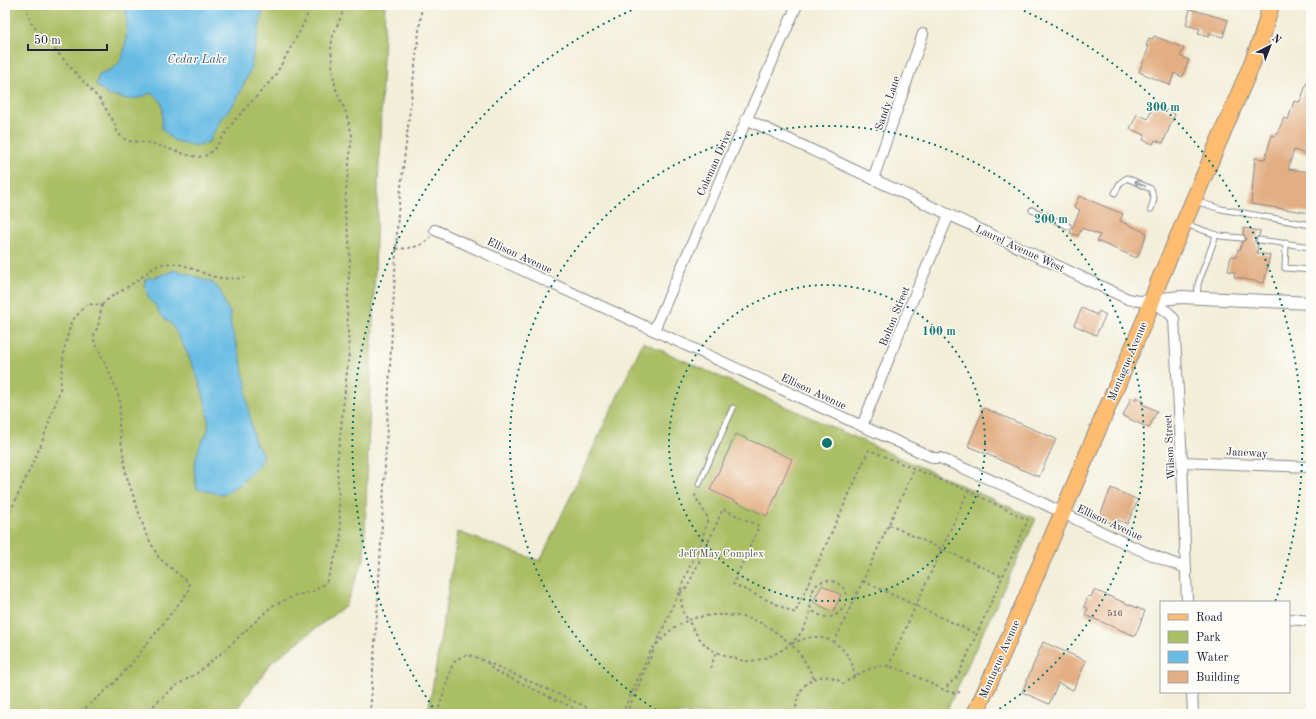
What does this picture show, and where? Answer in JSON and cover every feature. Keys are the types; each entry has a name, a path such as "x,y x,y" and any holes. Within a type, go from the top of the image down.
{"main road":[{"name":"Montague Avenue","path":"975,714 1002,655 1251,66 1262,37 1271,5"}],"street":[{"name":"Coleman Drive","path":"654,330 796,5"},
{"name":"Sandy Lane","path":"873,179 923,34"},
{"name":"Laurel Avenue West","path":"746,119 1128,299 1139,301 1197,298 1311,303"},
{"name":"Bolton Street","path":"862,426 905,318 949,215"},
{"name":"Ellison Avenue","path":"435,230 862,426 934,458 940,458 1006,486 1103,533 1186,568"},
{"name":"Wilson Street","path":"1152,300 1174,319 1182,462 1187,601"},
{"name":"Janeway","path":"1182,462 1311,467"},
{"path":"1290,619 1311,621"},
{"path":"1192,693 1194,714"}],"lane":[{"path":"1115,193 1120,183 1127,178 1151,189 1154,198 1151,209"},
{"path":"1194,201 1221,209 1311,225"},
{"path":"1032,210 1068,226"},
{"path":"1184,224 1216,235 1242,238"},
{"path":"1197,298 1198,284 1216,235"},
{"path":"1259,240 1311,247"},
{"path":"1286,243 1284,268 1311,270"},
{"path":"699,484 733,408"}],"path":[{"path":"25,5 31,23 101,101 121,137 128,141 151,143 198,157 208,154 215,148 235,120 275,76 301,29 309,11 315,7 324,5"},
{"path":"137,714 153,706 175,686 196,674 226,649 272,606 296,595 312,592 326,582 341,540 336,464 350,353 348,310 350,258 349,238 345,216 345,202 352,135 346,113 336,89 332,62 331,48 333,35 343,12 341,7 337,5"},
{"path":"370,714 378,601 398,213 422,5"},
{"path":"396,249 414,248 427,241 435,230"},
{"path":"79,714 113,684 132,663 184,597 190,586 188,582 159,558 146,534 126,474 119,426 120,401 113,381 93,338 98,326 102,305 109,297 124,289 157,266 170,263 190,267 211,276 230,279 244,278"},
{"path":"5,524 41,445 60,390 64,351 72,322 87,304 102,305"},
{"path":"680,593 687,588 723,509 759,526 734,584 795,613 869,450 968,491 1028,520 958,676 948,685 945,690"},
{"path":"834,643 914,469"},
{"path":"626,714 702,539 708,518 695,496 699,484"},
{"path":"888,667 968,491"},
{"path":"889,525 1002,576"},
{"path":"791,644 802,631 807,622 811,610 810,601 814,589 818,583 829,580 837,582 846,594 844,606 835,615 829,618 811,610"},
{"path":"863,581 977,634"},
{"path":"683,582 680,593 683,612 698,636 712,650 747,661 771,656 791,644 806,638 820,637 834,643 844,651 849,657 854,670 854,677"},
{"path":"622,714 651,650 673,628 698,616 711,614 723,615 762,624 791,644 802,658 814,679"},
{"path":"711,668 716,651"},
{"path":"437,714 454,661 466,655 473,656 487,662 602,714"},
{"path":"487,662 493,670 586,714"},
{"path":"797,714 796,700 800,690 814,679 830,676 838,679 843,684 854,677 875,668 888,667 908,673 949,693 960,692"}],"green space":[{"path":"5,5 385,5 364,559 346,605 271,663 234,714 5,714"},
{"name":"Jeff May Complex","path":"643,342 1036,519 945,714 428,714 458,532 540,561"}],"water":[{"name":"Cedar Lake","path":"125,5 264,5 250,71 236,101 221,119 208,143 193,146 173,140 162,129 162,104 156,96 151,93 138,98 125,99 109,96 96,85 99,74 118,64 124,52 127,19"},
{"path":"175,270 213,283 223,296 224,302 230,313 231,328 241,359 247,385 246,393 255,443 263,455 261,462 239,486 234,487 224,495 197,489 194,469 201,443 208,430 206,406 197,376 184,346 171,324 161,315 156,305 151,302 144,285 146,279 150,277 153,278"}],"building":[{"path":"1190,9 1228,20 1223,37 1209,33 1209,37 1198,34 1200,29 1186,25"},
{"path":"1154,36 1184,48 1180,56 1189,60 1182,77 1174,73 1170,85 1139,72 1149,47 1146,46 1149,38 1153,39"},
{"path":"1310,74 1311,145 1308,155 1294,150 1288,169 1311,172 1311,213 1251,204 1255,158 1265,159 1272,135 1276,136 1284,118 1288,120 1294,101 1300,102"},
{"path":"1154,104 1175,114 1163,143 1155,140 1153,144 1143,140 1145,135 1130,129 1137,114 1148,119"},
{"path":"1079,196 1123,214 1120,221 1147,233 1137,258 1097,241 1100,235 1082,228 1078,236 1070,233 1080,210 1074,207"},
{"path":"1244,228 1260,231 1259,236 1255,239 1255,242 1258,244 1257,253 1270,255 1264,283 1234,277 1235,272 1228,271 1231,256 1236,257 1238,249 1240,250 1242,242 1246,239 1243,234"},
{"path":"1082,308 1097,315 1099,311 1106,315 1096,335 1074,325"},
{"path":"1136,397 1143,401 1142,404 1157,411 1149,428 1123,416 1131,398 1135,400"},
{"path":"984,408 1056,439 1039,477 968,446"},
{"path":"736,434 792,459 767,516 710,490"},
{"path":"1111,488 1138,500 1127,524 1118,520 1116,525 1099,518"},
{"path":"822,585 841,595 833,612 813,602"},
{"path":"1094,590 1145,611 1135,636 1085,615 1088,608 1084,607 1088,596 1091,597"},
{"path":"1043,642 1086,661 1073,690 1058,683 1049,704 1022,692"}]}
